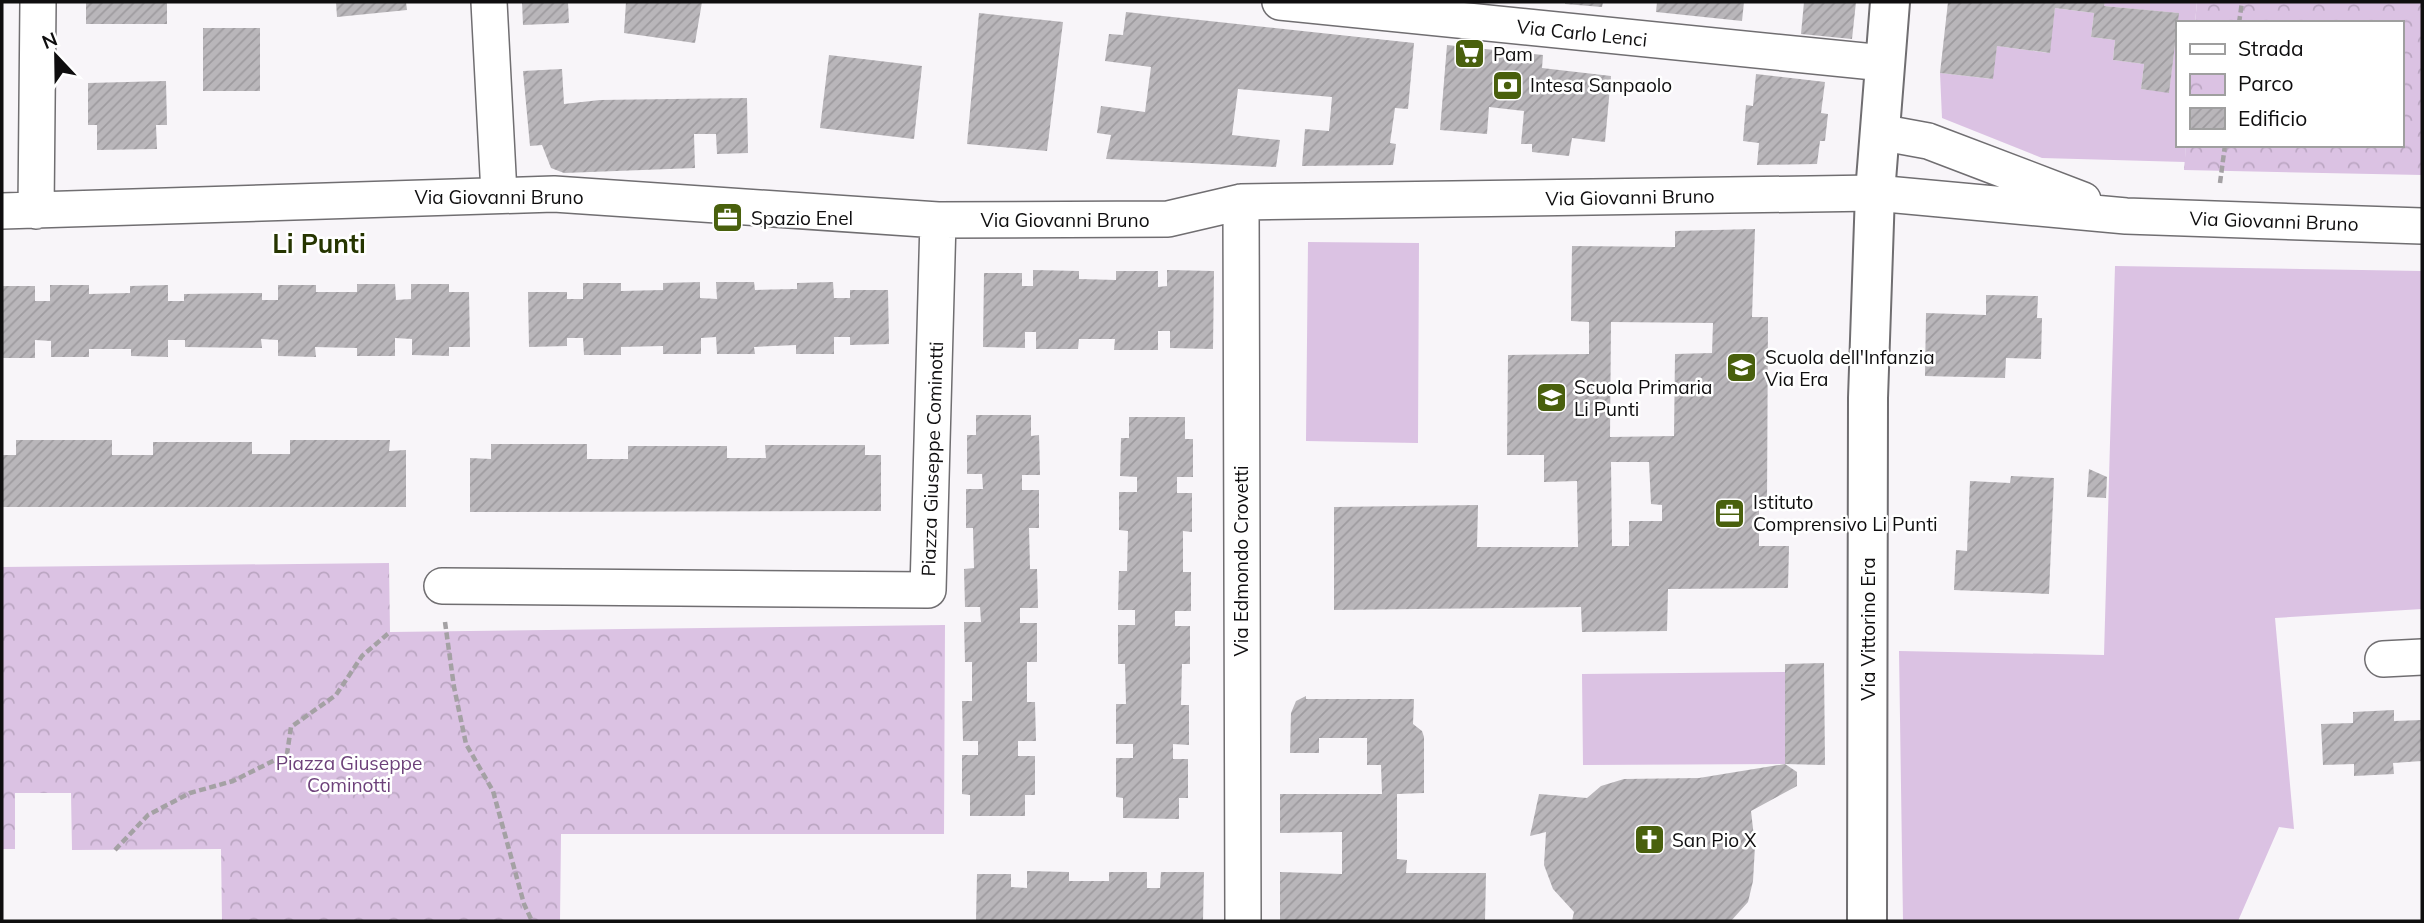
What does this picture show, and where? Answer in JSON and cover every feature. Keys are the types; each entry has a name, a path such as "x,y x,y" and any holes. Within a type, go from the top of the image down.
{"street":[{"path":"36,211 38,2"},
{"path":"489,2 499,194"},
{"name":"Via Carlo Lenci","path":"1280,2 1408,9 1884,63"},
{"name":"Via Vittorino Era","path":"1867,921 1868,398 1875,193 1890,2"},
{"name":"Via Giovanni Bruno","path":"1879,132 1928,141 2126,216"},
{"name":"Via Giovanni Bruno","path":"2,211 554,194 939,220 1168,219 1241,202 1875,193 2126,216 2422,226"},
{"name":"Via Edmondo Crovetti","path":"1241,202 1242,921"},
{"name":"Piazza Giuseppe Cominotti","path":"442,586 928,590 939,220"},
{"path":"2383,659 2422,657"}],"path":[{"path":"2239,21 2242,2"},
{"path":"442,586 454,687 466,744 493,791 524,904 532,921"},
{"path":"115,850 148,816 190,793 233,781 287,754 291,727 336,695 362,656 390,632"}],"green space":[{"path":"2105,2 2197,2 2195,21 2178,21 2178,13 2104,6"},
{"path":"2197,2 2422,2 2422,175 2184,170 2186,147 2403,147 2403,21 2195,21"},
{"path":"2055,8 2094,13 2091,37 2115,40 2113,60 2144,64 2141,89 2169,92 2176,34 2176,147 2186,147 2185,162 2042,158 1942,118 1940,73 1992,79 1997,46 2049,53"},
{"path":"1308,242 1419,243 1418,443 1306,441"},
{"path":"2115,266 2422,271 2422,609 2275,618 2294,829 2279,827 2238,921 1903,921 1899,651 2104,655"},
{"name":"Piazza Giuseppe Cominotti","path":"389,563 390,632 945,625 944,834 561,834 560,921 222,921 221,849 72,850 71,793 15,793 15,849 2,849 2,567"},
{"path":"1785,672 1785,764 1583,765 1582,674"}],"building":[{"path":"86,2 167,2 167,24 86,24"},
{"path":"336,2 406,2 407,10 337,17"},
{"path":"522,2 568,2 569,23 523,25"},
{"path":"626,2 702,2 695,43 624,33"},
{"path":"1565,2 1603,2 1602,7"},
{"path":"1657,2 1744,2 1742,21 1656,12"},
{"path":"1804,2 1856,2 1852,39 1801,34"},
{"path":"1948,2 2105,2 2104,6 2179,13 2169,93 2141,89 2144,64 2113,60 2115,40 2091,37 2094,13 2055,8 2050,53 1997,46 1993,79 1940,73"},
{"path":"1126,12 1414,43 1408,109 1395,108 1390,143 1396,144 1393,165 1302,166 1305,129 1329,131 1332,97 1238,89 1232,135 1280,140 1276,167 1106,159 1111,135 1097,133 1101,106 1145,112 1151,67 1105,61 1109,34 1123,35"},
{"path":"979,13 1063,22 1047,151 967,144"},
{"path":"203,28 260,28 260,91 203,91"},
{"path":"1447,45 1543,55 1542,68 1611,76 1605,142 1572,138 1569,156 1532,152 1532,144 1521,144 1524,111 1489,107 1487,134 1440,130"},
{"path":"829,55 922,66 914,139 820,128"},
{"path":"562,69 564,104 600,100 747,98 748,153 717,154 716,134 694,134 695,168 564,173 551,168 542,145 530,146 523,71"},
{"path":"1756,74 1825,82 1821,113 1828,114 1825,141 1820,141 1817,164 1757,165 1759,143 1743,141 1746,105 1753,106"},
{"path":"166,81 167,125 156,125 157,149 97,150 97,125 88,125 88,83"},
{"path":"1755,229 1752,317 1768,317 1767,503 1759,504 1759,546 1789,546 1788,588 1668,589 1667,631 1582,632 1581,607 1334,610 1334,507 1478,505 1477,547 1578,547 1577,481 1544,482 1544,455 1507,455 1508,355 1589,354 1589,322 1571,321 1572,246 1675,247 1675,231","holes":["1611,322 1713,323 1712,353 1675,354 1674,436 1610,437","1611,462 1649,462 1651,504 1662,505 1662,521 1629,521 1629,546 1612,546"]},
{"path":"1033,270 1079,271 1079,279 1116,280 1116,271 1158,271 1158,287 1167,286 1167,270 1214,271 1213,349 1170,348 1170,331 1158,331 1158,350 1114,350 1115,339 1079,339 1078,349 1036,349 1036,332 1025,332 1025,348 983,347 984,273 1022,273 1022,286 1033,286"},
{"path":"700,282 700,298 717,299 716,282 754,282 755,290 797,289 797,283 833,282 834,298 850,298 850,290 888,290 889,344 850,345 850,337 834,337 834,354 796,354 796,345 754,347 755,354 717,354 716,337 701,338 701,354 663,354 663,346 621,347 621,355 584,355 583,338 567,338 567,346 529,347 528,292 567,292 567,299 583,299 583,283 621,283 621,291 663,290 663,283"},
{"path":"357,284 395,284 396,300 411,299 411,284 449,284 449,292 469,292 470,347 449,347 449,356 412,355 412,339 395,338 395,356 357,356 357,348 315,347 316,357 278,356 278,340 261,339 262,348 185,347 185,340 168,340 168,357 131,356 131,349 89,349 89,357 51,357 51,341 35,340 35,358 2,358 2,286 35,286 35,301 50,301 50,285 89,285 89,294 130,293 130,286 168,285 168,301 184,301 184,294 262,293 262,300 278,300 278,285 316,285 316,292 357,292"},
{"path":"1986,295 2038,296 2037,318 2042,318 2041,359 2006,358 2005,378 1925,376 1926,313 1986,315"},
{"path":"976,415 1031,415 1031,436 1039,435 1040,475 1022,475 1022,490 1039,490 1039,528 1029,528 1030,569 1037,569 1038,608 1020,608 1020,623 1037,623 1037,662 1027,662 1027,702 1035,702 1036,741 1018,741 1018,756 1035,756 1035,795 1025,795 1025,816 970,816 970,795 962,794 962,755 978,755 978,741 963,741 962,701 972,701 972,662 965,662 964,622 981,622 980,607 965,607 964,569 974,568 973,528 966,528 966,489 983,489 982,474 967,474 967,435 976,435"},
{"path":"1129,417 1185,417 1185,439 1193,439 1193,477 1177,477 1177,493 1192,493 1192,532 1183,531 1183,572 1191,572 1191,611 1175,611 1175,626 1190,626 1190,664 1182,664 1181,705 1189,705 1189,745 1173,744 1173,759 1188,759 1188,798 1179,798 1179,819 1123,818 1123,798 1116,797 1116,758 1133,758 1133,744 1116,744 1116,704 1126,704 1125,664 1118,664 1118,625 1135,625 1135,610 1118,610 1119,571 1127,571 1128,531 1119,530 1119,492 1137,492 1137,477 1120,476 1121,438 1129,438"},
{"path":"16,440 112,440 112,455 153,455 153,442 252,442 252,454 290,454 290,440 390,440 389,451 406,450 406,507 2,507 2,455 16,455"},
{"path":"491,444 587,444 587,459 628,459 628,446 727,446 727,458 766,458 765,445 865,445 865,455 881,455 881,511 470,512 470,458 491,459"},
{"path":"2089,469 2107,477 2106,498 2087,497"},
{"path":"2011,476 2054,478 2049,594 1954,590 1956,550 1967,551 1970,481 2010,483"},
{"path":"1824,663 1825,765 1785,764 1785,664"},
{"path":"1306,696 1306,699 1414,699 1413,724 1422,731 1424,737 1424,793 1397,794 1397,859 1407,860 1406,873 1486,873 1485,921 1280,921 1280,872 1342,874 1342,832 1280,833 1280,794 1382,794 1381,765 1367,765 1367,738 1319,738 1319,753 1290,753 1291,713 1296,701"},
{"path":"2394,710 2394,721 2422,720 2422,761 2393,763 2394,774 2354,776 2354,764 2323,765 2321,724 2353,723 2353,712"},
{"name":"San Pio X","path":"1785,764 1797,772 1797,786 1751,811 1755,846 1753,881 1748,902 1731,921 1572,921 1574,912 1553,889 1544,865 1546,832 1530,836 1539,794 1587,798 1601,786 1624,779 1699,778"},
{"path":"1027,871 1069,872 1069,881 1109,881 1109,872 1147,872 1147,888 1160,888 1161,872 1204,872 1203,921 976,921 977,874 1011,874 1011,887 1027,888"}],"place":[{"name":"Pam","path":"1470,54"},
{"name":"Intesa Sanpaolo","path":"1507,85"},
{"name":"Spazio Enel","path":"728,218"},
{"name":"Scuola dell'Infanzia Via Era","path":"1742,368"},
{"name":"Scuola Primaria Li Punti","path":"1551,398"},
{"name":"Istituto Comprensivo Li Punti","path":"1730,513"},
{"name":"San Pio X","path":"1649,840"}],"district":[{"name":"Li Punti","path":"319,243"}]}
